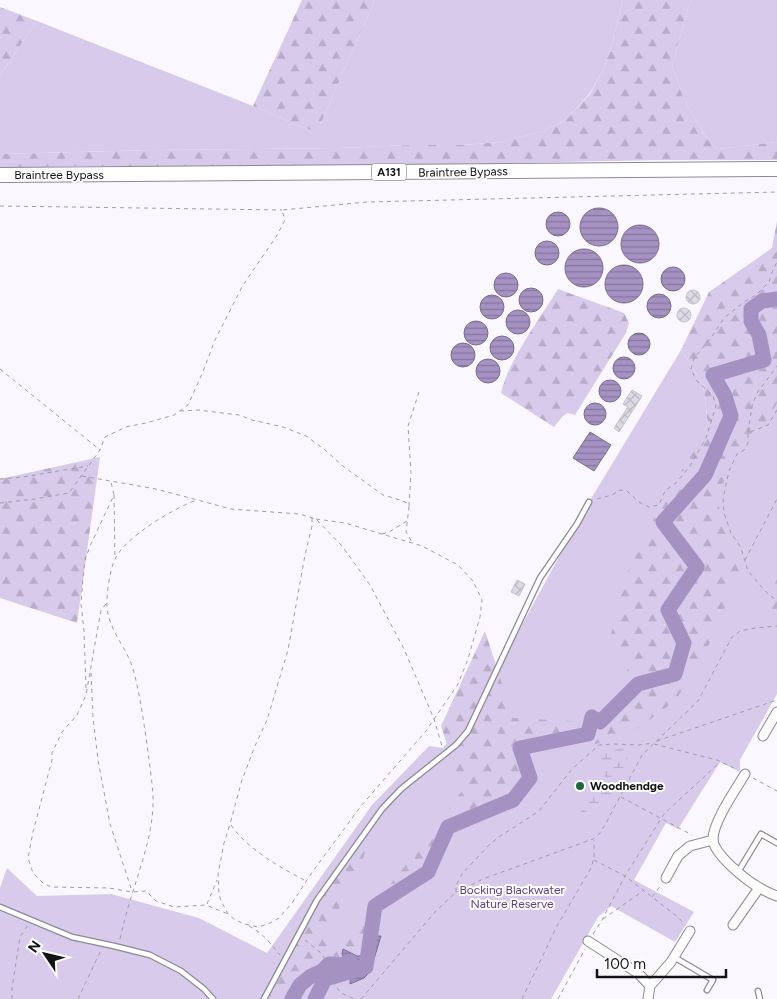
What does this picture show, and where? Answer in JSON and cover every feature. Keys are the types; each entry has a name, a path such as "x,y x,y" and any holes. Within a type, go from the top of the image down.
{"highway":[{"name":"Braintree Bypass","path":"0,176 777,169"}],"street":[{"path":"763,736 777,712"},
{"path":"666,878 678,856 690,846 708,841 745,774"},
{"path":"708,841 725,861 738,872 759,888 777,896"},
{"path":"733,925 759,888"},
{"path":"648,999 650,986 674,958 690,931"},
{"path":"588,941 639,974 650,986"}],"lane":[{"path":"264,999 317,900 382,809 401,789 456,745 468,731 540,578 577,524 588,502"},
{"path":"738,872 760,834 777,843"},
{"path":"0,907 72,937 104,943 150,956 181,971 204,989 213,999"},
{"path":"674,958 713,980 706,990"},
{"path":"758,991 760,999"}],"path":[{"path":"0,206 282,210 367,202 777,192"},
{"path":"0,503 34,500 69,493 100,450 105,436 126,427 174,415 188,405 215,340 243,285 276,237 285,220 282,210"},
{"path":"588,502 612,495 620,490 627,491 638,502 649,507 658,505 665,491 677,482 690,466 706,438 716,406 714,396 696,380 692,369 694,358 712,338 724,318 756,295 769,282 777,262"},
{"path":"777,366 757,393 752,406 748,444 744,450 737,454 729,471 723,498 724,513 731,534 741,548 748,571 766,592 777,601"},
{"path":"0,369 100,450"},
{"path":"412,544 406,532 411,473 408,426 419,392"},
{"path":"179,412 198,410 239,415 283,427 306,436 383,495 407,503 409,507"},
{"path":"748,433 768,425 777,410"},
{"path":"0,479 89,466"},
{"path":"82,476 156,489 231,509 299,514 316,519 345,523 422,546 458,565 473,581 482,600 480,617 468,659 458,684 426,731 361,806 292,903 279,918 258,927 246,925"},
{"path":"111,481 114,495 115,559 107,588 106,608 114,633 132,666 141,699 153,797 153,817 118,947"},
{"path":"86,692 81,604 83,578 90,546 114,495"},
{"path":"745,561 777,499"},
{"path":"115,559 124,546 163,516 198,500"},
{"path":"229,915 221,902 219,894 218,878 224,842 242,780 267,720 288,650 312,518"},
{"path":"316,519 342,546 370,585 404,649 434,719 445,754"},
{"path":"381,534 389,532 407,521"},
{"path":"107,603 101,610 86,692 81,706 62,732 52,753 52,760 28,858 33,873 43,883 51,887 109,888 132,892 146,891 156,901 174,907 206,904 258,931 265,936 285,960"},
{"path":"366,999 362,998 435,912 456,893 484,879 593,839 600,833 642,755 698,701 732,637 740,631 777,626"},
{"path":"90,670 98,760 110,824 132,892"},
{"path":"456,893 456,886 462,874 490,844 539,811 572,769 599,745 655,743 777,700"},
{"path":"655,743 717,760 777,790"},
{"path":"624,876 664,814 720,762"},
{"path":"620,797 708,841"},
{"path":"230,824 237,834 261,853 281,868 306,881"},
{"path":"522,999 557,926 591,868 594,860 593,839"},
{"path":"594,860 624,876 679,918 690,931"},
{"path":"206,904 218,878"},
{"path":"652,897 666,878"},
{"path":"602,920 644,891"},
{"path":"12,999 20,938 31,920"},
{"path":"298,934 321,952 336,977 332,981 341,993 354,999"},
{"path":"78,999 104,943"}],"green space":[{"path":"302,0 375,0 320,125 316,129 310,130 253,106"},
{"path":"375,0 623,0 604,68 590,93 566,120 543,131 502,142 462,145 339,148 0,154 0,75 37,21 310,130 320,125"},
{"path":"623,0 691,0 672,66 684,99 706,138 718,149 777,142 777,160 660,160 354,166 83,166 0,168 0,154 462,145 502,142 543,131 566,120 590,94 604,68"},
{"path":"691,0 777,0 777,142 718,149 706,138 684,99 672,66"},
{"path":"0,7 37,21 0,75"},
{"path":"777,221 777,403 767,421 755,427 745,444 736,451 727,470 718,504 739,571 714,636 676,700 629,735 592,745 601,706 633,662 608,645 629,567 651,524 708,425 703,384 681,350 709,292 772,248"},
{"path":"558,289 624,313 629,323 626,333 575,415 568,413 554,427 501,393 518,353"},
{"name":"Bocking Blackwater Nature Reserve","path":"777,299 777,694 740,760 740,772 720,762 678,829 666,823 634,880 694,912 675,942 611,906 598,917 551,999 0,999 0,888 7,868 37,896 111,894 199,918 267,953 372,805 429,746 443,748 478,705 589,502 681,350 703,384 708,425"},
{"path":"100,457 77,623 0,598 0,479"},
{"path":"777,579 777,619 764,611"},
{"path":"485,631 513,718 573,721 578,736 520,748 530,778 513,800 448,827 428,872 375,906 366,967 325,979 315,999 266,999 317,900 382,809 363,858 323,942 356,928 462,791 441,726"},
{"path":"633,747 608,801 576,825 573,821 597,792 605,776 593,753"}],"shaded area":[{"path":"599,208 612,214 618,227 612,240 599,246 586,240 580,227 586,214"},
{"path":"558,212 566,216 570,224 566,232 558,236 550,232 546,224 550,216"},
{"path":"640,225 653,231 659,244 653,257 640,263 627,257 621,244 627,231"},
{"path":"547,241 555,245 559,253 555,261 547,265 539,261 535,253 539,245"},
{"path":"584,249 597,255 603,268 597,281 584,287 571,281 565,268 571,255"},
{"path":"624,265 637,271 643,284 637,297 624,303 611,297 605,284 611,271"},
{"path":"673,267 681,271 685,279 681,287 673,291 665,287 661,279 665,271"},
{"path":"506,273 514,277 518,285 514,293 506,297 498,293 494,285 498,277"},
{"path":"531,288 539,292 543,300 539,308 531,312 523,308 519,300 523,292"},
{"path":"659,294 667,298 671,306 667,314 659,318 651,314 647,306 651,298"},
{"path":"492,295 500,299 504,307 500,315 492,319 484,315 480,307 484,299"},
{"path":"518,310 526,314 530,322 526,330 518,334 510,330 506,322 510,314"},
{"path":"476,321 484,325 488,333 484,341 476,345 468,341 464,333 468,325"},
{"path":"639,333 647,336 650,344 647,352 639,355 631,352 628,344 631,336"},
{"path":"502,336 510,340 514,348 510,356 502,360 494,356 490,348 494,340"},
{"path":"463,343 471,347 475,355 471,363 463,367 455,363 451,355 455,347"},
{"path":"624,357 632,360 635,368 632,376 624,379 616,376 613,368 616,360"},
{"path":"488,359 496,363 500,371 496,379 488,383 480,379 476,371 480,363"},
{"path":"610,380 618,383 621,391 618,399 610,402 602,399 599,391 602,383"},
{"path":"595,403 603,406 606,414 603,422 595,425 587,422 584,414 587,406"},
{"path":"590,432 611,445 594,471 573,458"},
{"path":"378,936 381,936 370,972 364,978 350,984 351,962 348,959 344,959 343,949 357,956 364,956 375,945"}],"building":[{"path":"690,290 696,290 700,297 696,304 690,304 686,300 686,294"},
{"path":"681,308 687,308 691,315 687,322 681,322 677,318 677,312"},
{"path":"632,390 642,396 619,432 614,428 628,407 623,404"},
{"path":"517,580 525,584 519,596 511,592"}],"waterway":[{"path":"315,999 325,979 366,967 375,906 428,872 448,827 513,800 530,778 520,748 588,734 592,717 600,722 638,684 675,674 684,643 668,610 697,567 663,522 705,475 731,416 725,396 713,375 764,360 759,335 751,321 751,309 762,301 777,299"},
{"path":"292,999 300,985 311,976 322,971 329,964 342,965 350,961"}],"place":[{"name":"Woodhendge","path":"580,786"}]}
